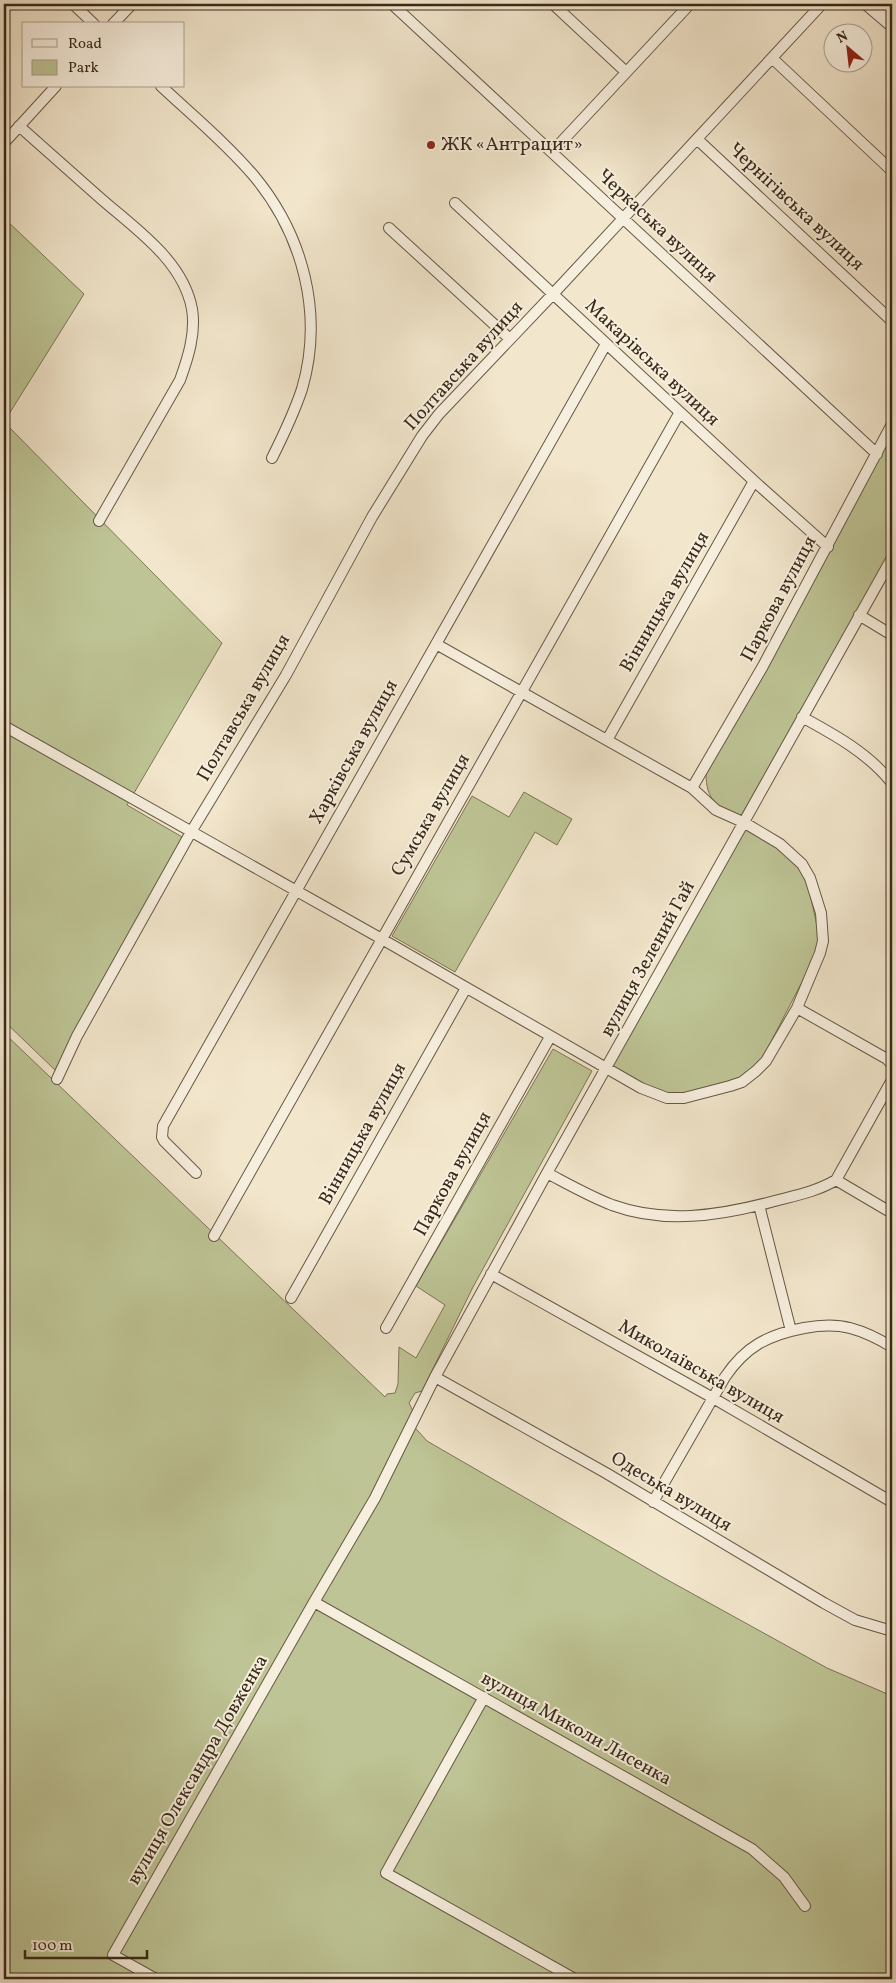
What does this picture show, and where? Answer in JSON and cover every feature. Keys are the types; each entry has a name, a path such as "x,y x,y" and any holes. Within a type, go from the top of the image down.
{"street":[{"path":"73,4 92,22"},
{"path":"115,22 132,4"},
{"name":"Черкаська вулиця","path":"392,4 877,454"},
{"path":"553,4 626,72"},
{"path":"552,152 690,4"},
{"name":"Полтавська вулиця","path":"57,1079 77,1036 191,832 286,675 408,455 439,414 822,4"},
{"path":"865,4 892,28"},
{"path":"877,4 892,17"},
{"path":"772,58 892,171"},
{"path":"4,143 54,88"},
{"path":"163,88 252,174 266,191 282,219 300,259 311,307 310,344 302,387 290,423 272,458"},
{"path":"19,126 166,259 187,291 192,311 192,333 188,359 180,380 99,521"},
{"name":"Чернігівська вулиця","path":"697,139 892,321"},
{"name":"Макарівська вулиця","path":"455,203 754,481 828,546"},
{"path":"389,228 510,339"},
{"name":"Харківська вулиця","path":"196,1173 164,1141 162,1137 163,1126 606,344"},
{"name":"Сумська вулиця","path":"214,1236 380,938 680,412"},
{"name":"Паркова вулиця","path":"692,788 763,666 892,424"},
{"name":"Вінницька вулиця","path":"607,740 754,481"},
{"name":"вулиця Зелений Гай","path":"435,1377 547,1173 892,558"},
{"path":"859,615 892,635"},
{"path":"4,726 641,1088 667,1098 698,1095 742,1082 766,1061 797,1008 820,953 823,941 821,913 810,878 802,864 780,844 745,823 716,810 692,788 436,644"},
{"path":"802,717 854,748 872,762 892,782"},
{"name":"Вінницька вулиця","path":"290,1298 466,988"},
{"path":"797,1008 886,1059 892,1065"},
{"name":"Паркова вулиця","path":"386,1328 550,1037"},
{"path":"547,1173 612,1205 653,1216 699,1215 758,1205 815,1190 836,1180 892,1080"},
{"path":"836,1180 892,1213"},
{"path":"758,1205 791,1330"},
{"name":"Миколаївська вулиця","path":"492,1274 713,1398 892,1502"},
{"path":"653,1502 735,1362 747,1351 770,1337 791,1330 823,1325 836,1325 865,1333 892,1347"},
{"name":"Одеська вулиця","path":"435,1377 855,1620 892,1631"},
{"name":"вулиця Олександра Довженка","path":"156,1979 113,1955 375,1498 435,1377"},
{"name":"вулиця Миколи Лисенка","path":"314,1602 752,1849 784,1877 805,1906"},
{"path":"484,1698 386,1874 576,1979"}],"green space":[{"path":"4,218 84,294 4,422"},
{"path":"4,422 222,643 127,805 184,838 55,1070 4,1021"},
{"path":"892,432 892,550 740,816 714,801 708,790 706,773 842,529"},
{"path":"524,792 572,819 557,845 535,832 455,972 392,936 472,796 509,817"},
{"path":"745,823 780,844 799,865 809,890 816,921 819,939 817,953 763,1057 752,1069 734,1081 681,1094 661,1093 606,1069"},
{"path":"4,1033 385,1397 387,1394 395,1393 398,1384 399,1347 416,1358 445,1305 416,1286 553,1049 592,1071 473,1287 422,1391 415,1393 409,1403 414,1413 409,1421 427,1441 664,1578 827,1668 892,1696 892,1979 4,1979"}],"place":[{"name":"ЖК «Антрацит»","path":"431,145"}]}
